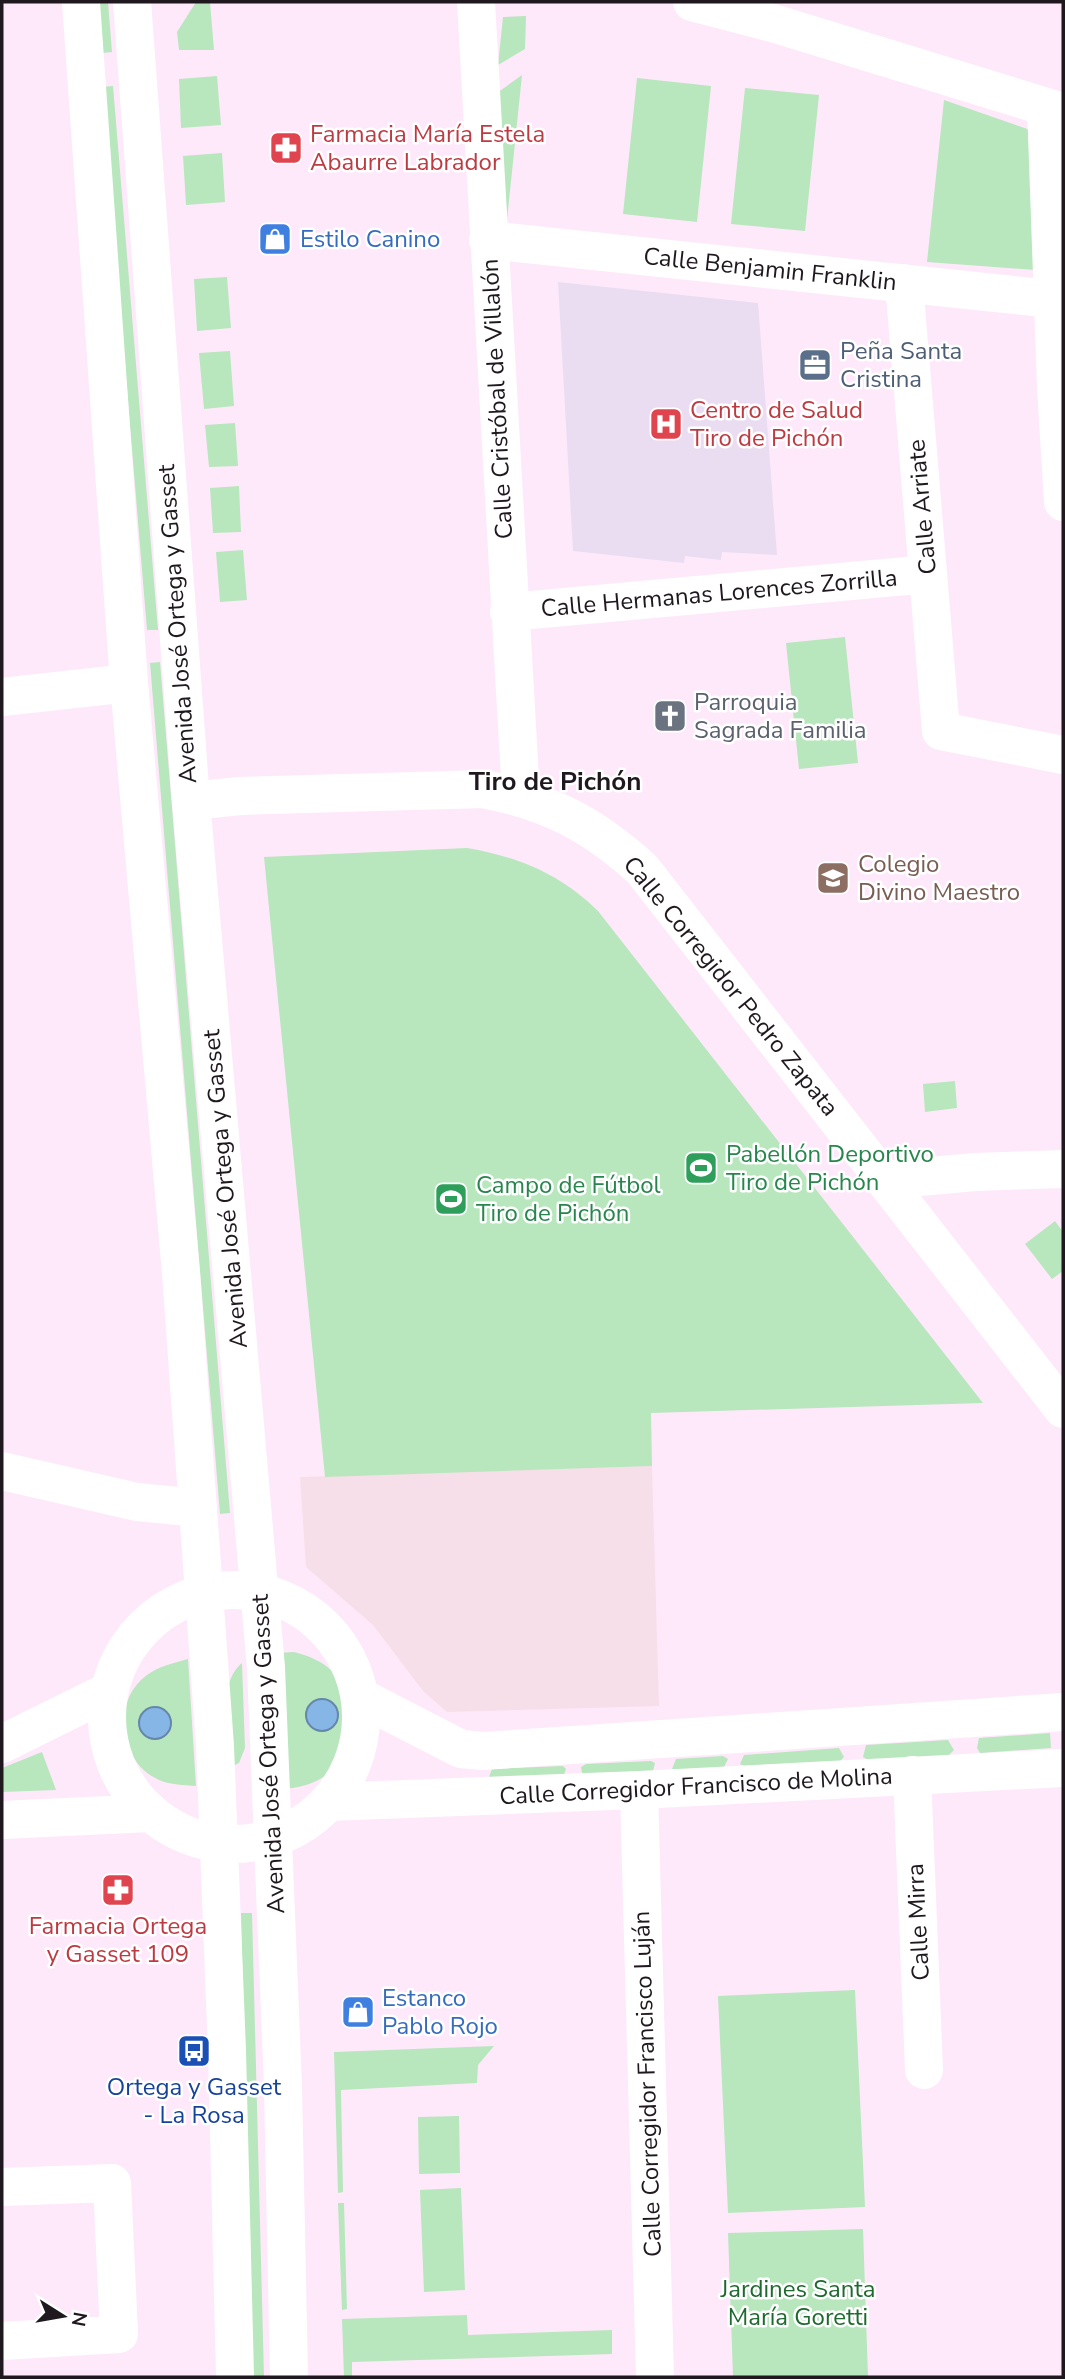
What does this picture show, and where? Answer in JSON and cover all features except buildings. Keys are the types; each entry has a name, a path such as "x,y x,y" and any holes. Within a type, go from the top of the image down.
{"main road":[{"name":"Avenida José Ortega y Gasset","path":"81,2 128,683 181,1273 198,1508 219,1844 235,2377"},
{"name":"Avenida José Ortega y Gasset","path":"132,2 191,801 260,1592 283,2087 289,2377"},
{"name":"Calle Cristóbal de Villalón","path":"476,2 521,797"},
{"path":"692,2 776,24 1055,109 1052,299 1063,502"},
{"name":"Calle Benjamin Franklin","path":"488,240 1052,299"},
{"name":"Calle Arriate","path":"904,283 941,731 1063,755"},
{"name":"Calle Hermanas Lorences Zorrilla","path":"509,611 928,574"},
{"path":"2,697 128,683"},
{"name":"Calle Corregidor Pedro Zapata","path":"191,801 240,796 483,789 521,797 566,813 613,843 642,869 1063,1409"},
{"path":"886,1180 975,1172 1063,1169"},
{"path":"2,1471 137,1502 198,1508"},
{"path":"233,1590 260,1592 299,1607 328,1631 349,1661 360,1697 360,1734 349,1771 329,1802 306,1823 273,1838 247,1844 219,1844 180,1833 150,1813 128,1788 113,1758 107,1724 109,1691 122,1657 142,1629 170,1607 203,1593 233,1590"},
{"path":"2,1744 109,1691"},
{"name":"Calle Corregidor Francisco de Molina","path":"360,1697 461,1749 482,1751 1063,1712"},
{"name":"Calle Corregidor Francisco de Molina","path":"329,1802 639,1790 1063,1768"},
{"name":"Calle Mirra","path":"912,1774 925,2070"},
{"name":"Calle Corregidor Francisco Luján","path":"639,1790 655,2377"},
{"path":"2,1820 150,1813"},
{"path":"2,2187 112,2183 120,2334 2,2340"}],"shaded area":[{"name":"Centro de Salud Tiro de Pichón","path":"558,282 758,303 777,555 722,552 721,560 685,556 684,563 573,551"},
{"path":"652,1466 659,1706 447,1712 423,1691 373,1625 306,1567 300,1477"}],"green space":[{"path":"97,2 108,2 112,52 102,53"},
{"path":"196,2 210,2 214,50 179,50 177,32"},
{"path":"526,16 525,49 498,65 503,17"},
{"path":"522,75 507,220 497,93"},
{"path":"217,76 221,125 181,128 179,79"},
{"path":"637,78 711,86 697,222 623,214"},
{"path":"113,86 158,630 147,630 102,87"},
{"path":"745,88 819,95 805,231 731,224"},
{"path":"944,100 1030,130 1035,270 927,262"},
{"path":"222,153 225,202 186,205 183,156"},
{"path":"227,277 231,328 197,331 194,279"},
{"path":"230,351 234,406 204,409 199,353"},
{"path":"235,423 238,466 209,467 205,425"},
{"path":"239,486 241,532 213,533 210,488"},
{"path":"243,550 247,600 220,602 216,552"},
{"path":"845,637 858,763 799,769 786,643"},
{"path":"160,662 230,1513 220,1514 150,663"},
{"name":"Campo de Fútbol Tiro de Pichón","path":"467,848 504,856 538,869 569,887 598,911 983,1403 651,1413 652,1466 325,1477 264,857"},
{"path":"955,1081 957,1108 925,1112 923,1084"},
{"path":"1055,1221 1063,1232 1063,1271 1052,1279 1025,1244"},
{"path":"294,1652 319,1661 338,1678 348,1705 349,1738 337,1764 327,1774 315,1782 283,1789 277,1653"},
{"path":"188,1659 196,1786 164,1782 145,1771 135,1760 124,1730 124,1715 135,1686 152,1672","holes":["151,1707 168,1713 159,1738 144,1734 139,1728 144,1711"]},
{"path":"242,1663 245,1748 239,1763 231,1767 227,1697 234,1672"},
{"path":"1050,1733 1051,1748 980,1753 977,1748 979,1738"},
{"path":"948,1740 954,1750 948,1756 868,1760 863,1757 866,1745"},
{"path":"839,1748 844,1757 839,1762 746,1767 740,1764 744,1755"},
{"path":"42,1752 56,1790 2,1792 2,1768"},
{"path":"723,1756 728,1759 723,1769 672,1769 676,1759"},
{"path":"655,1763 653,1771 587,1775 582,1773 581,1767 586,1764"},
{"path":"563,1766 566,1769 564,1775 489,1777 492,1769"},
{"path":"241,1913 252,1913 264,2377 252,2377"},
{"path":"855,1990 865,2207 728,2213 718,1996"},
{"path":"494,2046 478,2065 477,2083 341,2090 343,2192 338,2193 334,2052"},
{"path":"459,2116 460,2173 419,2174 418,2117"},
{"path":"461,2188 465,2290 424,2292 420,2190"},
{"path":"338,2203 344,2203 347,2309 342,2310"},
{"name":"Jardines Santa María Goretti","path":"863,2229 868,2377 733,2377 728,2233"},
{"path":"467,2315 468,2335 612,2330 612,2354 352,2362 352,2377 344,2377 342,2319"}],"water":[{"path":"322,1699 333,1704 338,1715 333,1726 322,1731 311,1726 306,1715 311,1704"},
{"path":"155,1707 166,1712 171,1723 166,1734 155,1739 144,1734 139,1723 144,1712"}],"place":[{"name":"Farmacia María Estela Abaurre Labrador","path":"286,148"},
{"name":"Estilo Canino","path":"275,239"},
{"name":"Peña Santa Cristina","path":"815,365"},
{"name":"Centro de Salud Tiro de Pichón","path":"666,424"},
{"name":"Parroquia Sagrada Familia","path":"670,716"},
{"name":"Colegio Divino Maestro","path":"833,878"},
{"name":"Pabellón Deportivo Tiro de Pichón","path":"701,1168"},
{"name":"Campo de Fútbol Tiro de Pichón","path":"451,1199"},
{"name":"Farmacia Ortega y Gasset 109","path":"118,1890"},
{"name":"Estanco Pablo Rojo","path":"358,2012"},
{"name":"Ortega y Gasset - La Rosa","path":"194,2051"}],"district":[{"name":"Tiro de Pichón","path":"555,781"}]}
